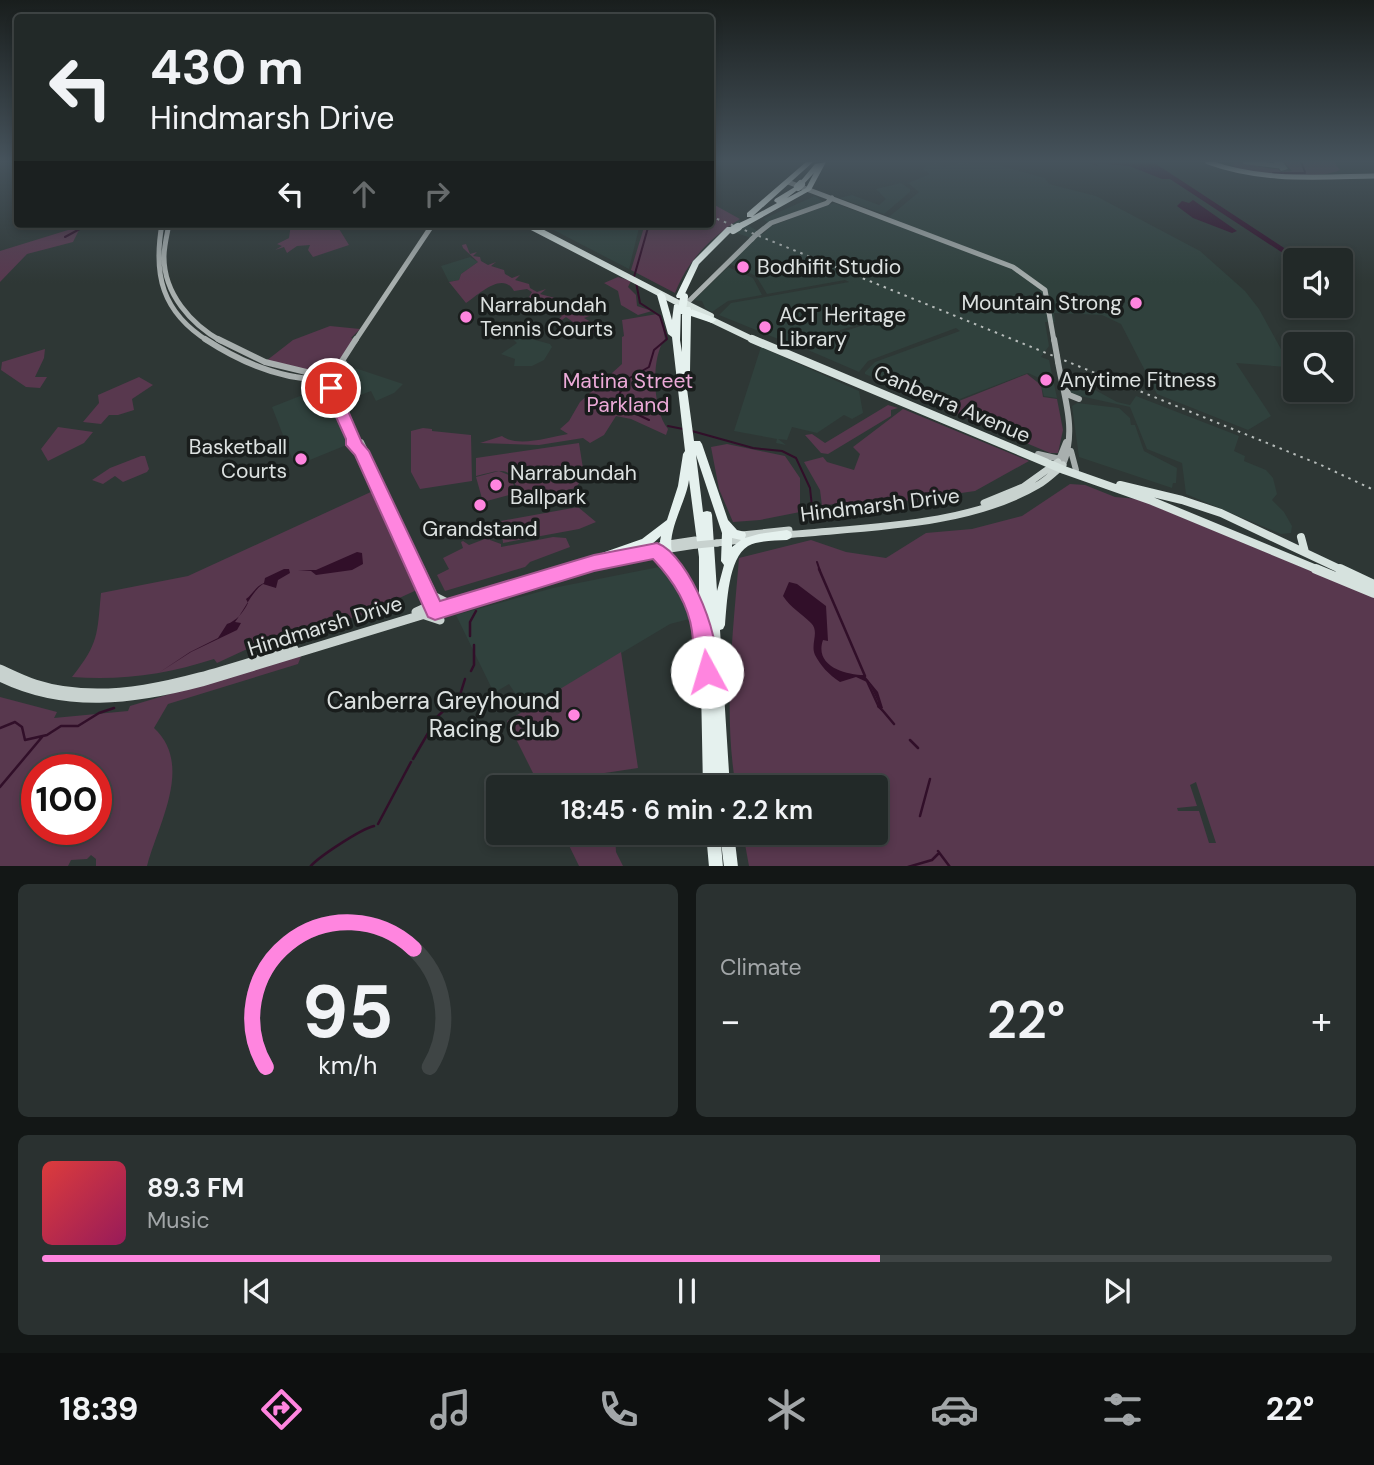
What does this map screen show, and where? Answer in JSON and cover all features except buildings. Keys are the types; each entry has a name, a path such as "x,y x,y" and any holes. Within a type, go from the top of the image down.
{"highway":[{"path":"725,582 719,512 691,432 676,326 679,302 699,265 734,228 764,202"},
{"path":"750,215 780,202"},
{"path":"734,228 784,202"},
{"name":"Canberra Avenue","path":"536,228 749,336"},
{"path":"679,302 692,312 712,320"},
{"path":"679,302 679,362"},
{"path":"679,302 702,532 722,775"},
{"name":"Canberra Avenue","path":"712,320 1096,482 1152,497 1202,506 1374,585"},
{"name":"Canberra Avenue","path":"800,359 840,373 859,383"},
{"path":"691,432 678,502 662,548 698,616 711,661"},
{"name":"Canberra Avenue","path":"1059,466 1297,549"},
{"path":"606,556 643,545 654,538 668,524 678,502"},
{"path":"719,512 732,532 741,535"},
{"path":"710,775 711,661 732,556 740,545 748,541 787,535"},
{"path":"1297,549 1327,573 1374,593"},
{"path":"714,845 716,866"},
{"path":"728,845 731,866"}],"main road":[{"path":"679,302 704,287 772,223 812,208 811,202"},
{"path":"840,202 1011,268 1040,287 1054,330 1067,438 1059,466"},
{"path":"843,202 915,231"},
{"path":"877,215 886,214"},
{"path":"165,228 157,270 171,299 191,329 230,351 303,379 324,383 332,394 439,607"},
{"path":"340,406 333,381 432,228"},
{"path":"332,394 336,371 432,228"},
{"path":"1049,317 1067,403 1070,446 1076,470"},
{"path":"282,371 333,381"},
{"path":"303,379 319,378 336,371"},
{"path":"1060,376 1069,395 1082,400 1067,403"},
{"path":"1059,466 1070,446"},
{"path":"1038,478 1045,468 1041,458"},
{"name":"Hindmarsh Drive","path":"722,540 741,535 959,509 1004,497 1059,466"},
{"name":"Hindmarsh Drive","path":"0,668 21,679 50,688 81,692 114,692 162,685 307,648 606,556 695,543 787,535 972,512 1016,497 1059,466"},
{"name":"Hindmarsh Drive","path":"0,677 19,686 53,695 113,699 168,691 408,615 579,567 662,548"}],"shaded area":[{"path":"801,202 822,202 769,223 763,219"},
{"path":"851,202 872,202 879,205 882,202 898,202 884,214"},
{"path":"906,202 1108,202 1200,251 1245,291 1259,309 1283,353 1283,367 1236,363 1271,416 1248,430 1157,394 1121,324 1102,315 1054,313 1055,322 1045,322 1049,346 1041,357 1049,360 1057,398 1044,396 1039,378 1028,373 957,400 950,412 928,402 931,395 904,390 865,372 875,362 960,331 956,328 868,361 859,372 808,350 816,340 910,309 814,338 803,349 719,315 731,303 849,282 845,280 767,294 756,276 730,264 751,238 714,225 714,205 763,234 771,226 834,203 884,221"},
{"path":"1181,202 1196,202 1237,231 1232,233 1193,218 1177,206"},
{"path":"1206,202 1215,202 1284,248 1283,253"},
{"path":"550,228 639,228 629,269"},
{"path":"470,257 478,262 461,274 459,280 449,282 441,266"},
{"path":"728,267 753,278 762,295 728,301 712,312 705,308 702,301 694,300"},
{"path":"517,335 550,344 552,347 544,360 532,366 514,366 515,359 501,354 517,343 512,338"},
{"path":"761,347 859,391 863,413 852,419 844,415 817,433 792,427 787,440 778,439 786,445 776,443 777,439 734,431"},
{"path":"349,367 403,384 394,393 376,401 371,391 350,399 341,379"},
{"path":"1066,374 1117,402 1130,405 1136,396 1239,436 1234,451 1245,456 1244,461 1266,470 1273,478 1277,494 1272,500 1284,512 1292,526 1291,533 1281,534 1186,494 1182,463 1147,449 1130,407 1071,394"},
{"path":"323,387 349,444 295,466 272,407"},
{"path":"1077,403 1119,408 1130,418 1131,425 1135,425 1144,451 1177,468 1176,483 1173,483 1172,488 1079,457 1072,406"},
{"path":"357,552 362,553 363,564 352,570 316,575 311,571 298,570 316,570"},
{"path":"664,566 693,618 670,624 526,710 509,684 494,693 456,615 553,588"},
{"path":"289,569 290,573 278,580 276,588 263,584 248,602 246,599 264,583 265,578"},
{"path":"789,582 797,584 826,606 828,641 823,640 821,649 827,662 840,671 864,675 878,692 883,708 880,708 889,717 877,707 878,702 869,683 856,677 840,682 820,663 814,651 814,627 783,596"},
{"path":"239,616 235,622 241,623 237,630 191,652 160,672 190,652 218,638 227,624"}],"green space":[{"path":"714,205 740,219 719,234 693,260 675,293 631,270 644,228 714,228"},
{"path":"80,228 73,242 27,254 0,282 0,251"},
{"path":"290,228 338,228 349,245 313,257 308,250 310,245 297,246 287,253 284,247 275,250 282,246 277,244 289,238"},
{"path":"466,244 470,254 477,252 473,256 480,257 481,261 488,265 496,262 491,266 504,270 505,274 512,278 520,275 515,280 529,284 530,288 537,292 546,289 540,294 555,298 556,303 563,307 572,304 566,308 583,316 592,315 584,318 603,329 618,330 598,330 597,335 588,330 582,334 584,328 575,327 566,317 559,322 557,321 562,316 548,311 546,306 539,302 530,305 536,301 529,297 532,292 527,289 514,291 504,283 491,286 466,303 449,282 459,280 461,274 478,262 463,248 462,245"},
{"path":"618,277 631,281 628,287 636,295 637,306 652,311 638,315 621,305 618,291 604,283"},
{"name":"Matina Street Parkland","path":"657,314 662,321 665,339 657,358 656,397 668,429 666,435 631,419 616,416 604,435 590,443 583,438 539,445 480,443 502,436 525,441 568,434 560,429 569,421 580,402 622,364 622,320"},
{"path":"330,326 360,329 351,338 356,339 330,375 266,361 293,340"},
{"path":"45,349 35,377 47,377 40,388 26,387 1,370 2,362"},
{"path":"1027,374 1041,385 1043,397 1057,399 1063,430 1058,453 1050,453 952,412 959,401"},
{"path":"139,377 153,385 132,399 134,410 109,415 101,424 83,422 99,403 98,395"},
{"path":"888,405 898,408 891,410 891,416 828,454 821,453 805,435 812,434 825,443"},
{"path":"903,409 1029,461 975,491 892,503 846,502 822,506 820,490 804,462 823,457 827,462 854,470 860,454 853,447"},
{"path":"58,427 93,432 84,443 48,461 41,449"},
{"path":"423,428 471,435 472,481 420,489 411,472 411,431"},
{"path":"579,443 584,475 576,488 520,500 514,481 507,472 496,471 476,476 476,458"},
{"path":"727,444 785,456 800,478 800,512 733,522 719,489 711,447"},
{"path":"145,456 149,469 147,472 123,482 115,476 103,484 92,480 110,468"},
{"name":"Narrabundah Ballpark","path":"499,471 511,476 516,493 483,502 476,477"},
{"path":"1070,484 1085,485 1115,497 1138,499 1374,597 1374,866 749,866 745,845 888,845 888,775 734,775 730,702 739,558 811,540 846,552 886,558 926,533 972,529 1022,516","holes":["1196,782 1216,843 1209,843 1199,811 1178,811 1177,808 1197,806 1190,785"]},
{"path":"373,491 419,589 362,615 245,650 217,663 214,659 179,669 127,677 72,677 92,647 99,619 101,593 188,576"},
{"path":"578,507 596,522 579,529 503,543 501,521"},
{"path":"490,537 490,540 501,544 501,547 553,537 566,538 570,547 530,562 525,567 445,591 437,575 449,569 443,558 463,548 463,541 469,545"},
{"name":"Canberra Greyhound Racing Club","path":"621,652 638,768 591,775 534,775 507,721"},
{"path":"302,654 298,664 168,704 154,728 166,743 171,759 170,795 147,866 96,866 96,859 91,855 87,859 71,860 68,866 0,866 0,697 57,712 54,718 128,711 130,706"},
{"path":"569,845 616,845 623,866 579,866"}],"waterway":[{"path":"65,237 82,228"},
{"path":"634,277 648,228"},
{"path":"636,282 640,303 660,316 667,339 654,350 649,367 626,380 619,395 628,410 649,420"},
{"path":"668,426 683,429"},
{"path":"692,431 753,448 782,451 796,458 810,488 813,516"},
{"path":"817,562 820,571"},
{"path":"819,569 865,676"},
{"path":"470,636 470,622 476,611"},
{"path":"471,671 474,665 474,645"},
{"path":"413,759 438,716 460,695 465,679"},
{"path":"867,681 878,705 894,724"},
{"path":"0,728 15,722 22,727 25,740 47,735 61,726 78,726 99,713 114,708"},
{"path":"0,787 42,737"},
{"path":"910,740 918,748"},
{"path":"378,824 411,762"},
{"path":"920,816 930,779"},
{"path":"311,866 340,844 374,826"},
{"path":"938,851 949,866"},
{"path":"911,866 932,860 938,854"}],"railway":[{"path":"714,218 1321,465 1374,490"}],"place":[{"name":"Bodhifit Studio","path":"743,267"},
{"name":"Mountain Strong","path":"1136,303"},
{"name":"Narrabundah Tennis Courts","path":"466,317"},
{"name":"ACT Heritage Library","path":"765,327"},
{"name":"Anytime Fitness","path":"1046,380"},
{"name":"Basketball Courts","path":"301,459"},
{"name":"Narrabundah Ballpark","path":"496,485"},
{"name":"Grandstand","path":"480,505"},
{"name":"Canberra Greyhound Racing Club","path":"574,715"}],"route":[{"path":"331,388 354,439 354,445 361,451 435,611 594,563 657,551 676,571 694,605 701,627 707,672"}]}
